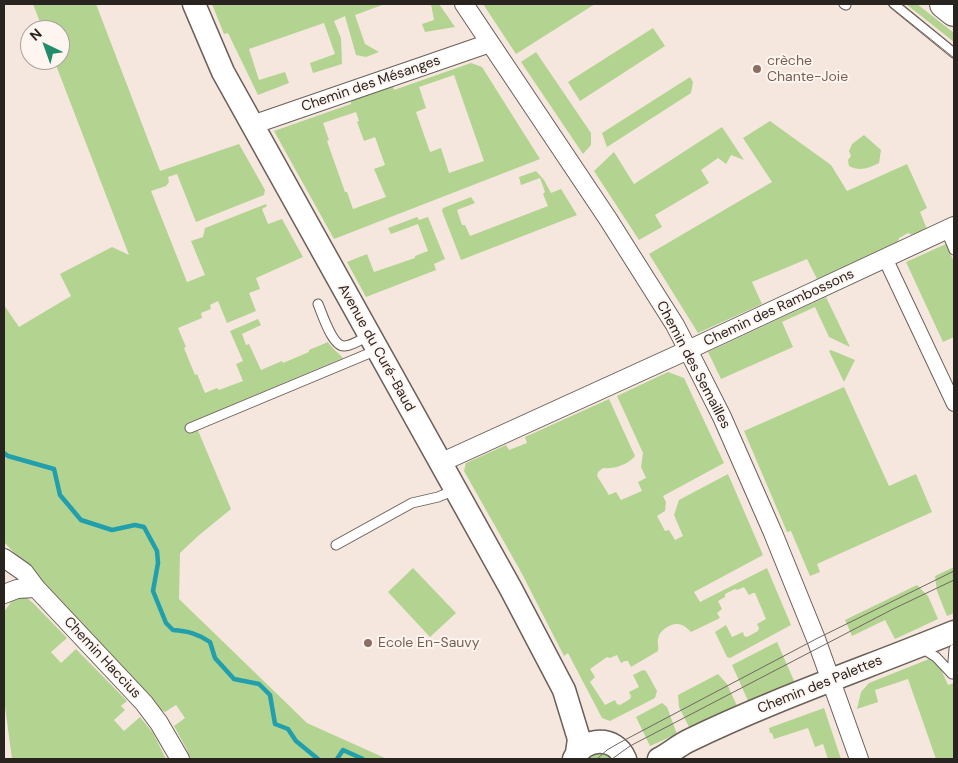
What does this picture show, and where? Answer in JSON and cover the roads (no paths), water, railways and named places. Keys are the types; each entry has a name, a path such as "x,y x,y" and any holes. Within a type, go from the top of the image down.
{"main road":[{"path":"944,4 954,12"}],"street":[{"name":"Avenue du Curé-Baud","path":"194,4 223,72 285,190 456,490 564,690 579,739 576,756"},
{"name":"Chemin des Semailles","path":"464,4 608,219 675,325 722,417 780,552 816,639 859,759"},
{"name":"Chemin des Mésanges","path":"252,125 490,43"},
{"name":"Chemin des Rambossons","path":"440,463 950,228"},
{"path":"885,258 953,399"},
{"name":"Chemin Haccius","path":"4,558 24,572 36,588 144,703 159,723 180,759"},
{"path":"4,594 18,589 36,588"},
{"name":"Chemin des Palettes","path":"659,759 687,742 830,680 954,632"},
{"name":"Avenue du Curé-Baud","path":"564,690 577,703 602,742"},
{"path":"576,756 588,744 602,742 612,744 624,758"},
{"name":"Chemin des Palettes","path":"624,758 657,748 687,742"}],"lane":[{"path":"894,4 954,53"},
{"path":"950,228 954,250"},
{"path":"318,304 333,338 338,344 344,346 373,342"},
{"path":"190,428 373,342"},
{"path":"336,545 412,503 438,497 456,490"},
{"path":"918,646 936,658 952,674 954,649"}],"waterway":[{"path":"4,453 8,456 54,469 60,495 81,520 112,530 135,525 144,527 157,551 158,563 153,591 166,623 173,630 193,633 210,642 215,658 234,679 259,684 270,695 275,724 288,729 296,741 318,759"},
{"path":"337,759 343,750 363,759"}],"tram line":[{"path":"887,4 954,58"},
{"path":"901,4 954,47"},
{"path":"597,759 619,743 816,639 954,571"},
{"path":"612,759 630,746 893,609 954,580"}],"place":[{"name":"crèche Chante-Joie","path":"757,69"},
{"name":"Ecole En-Sauvy","path":"368,643"}]}
